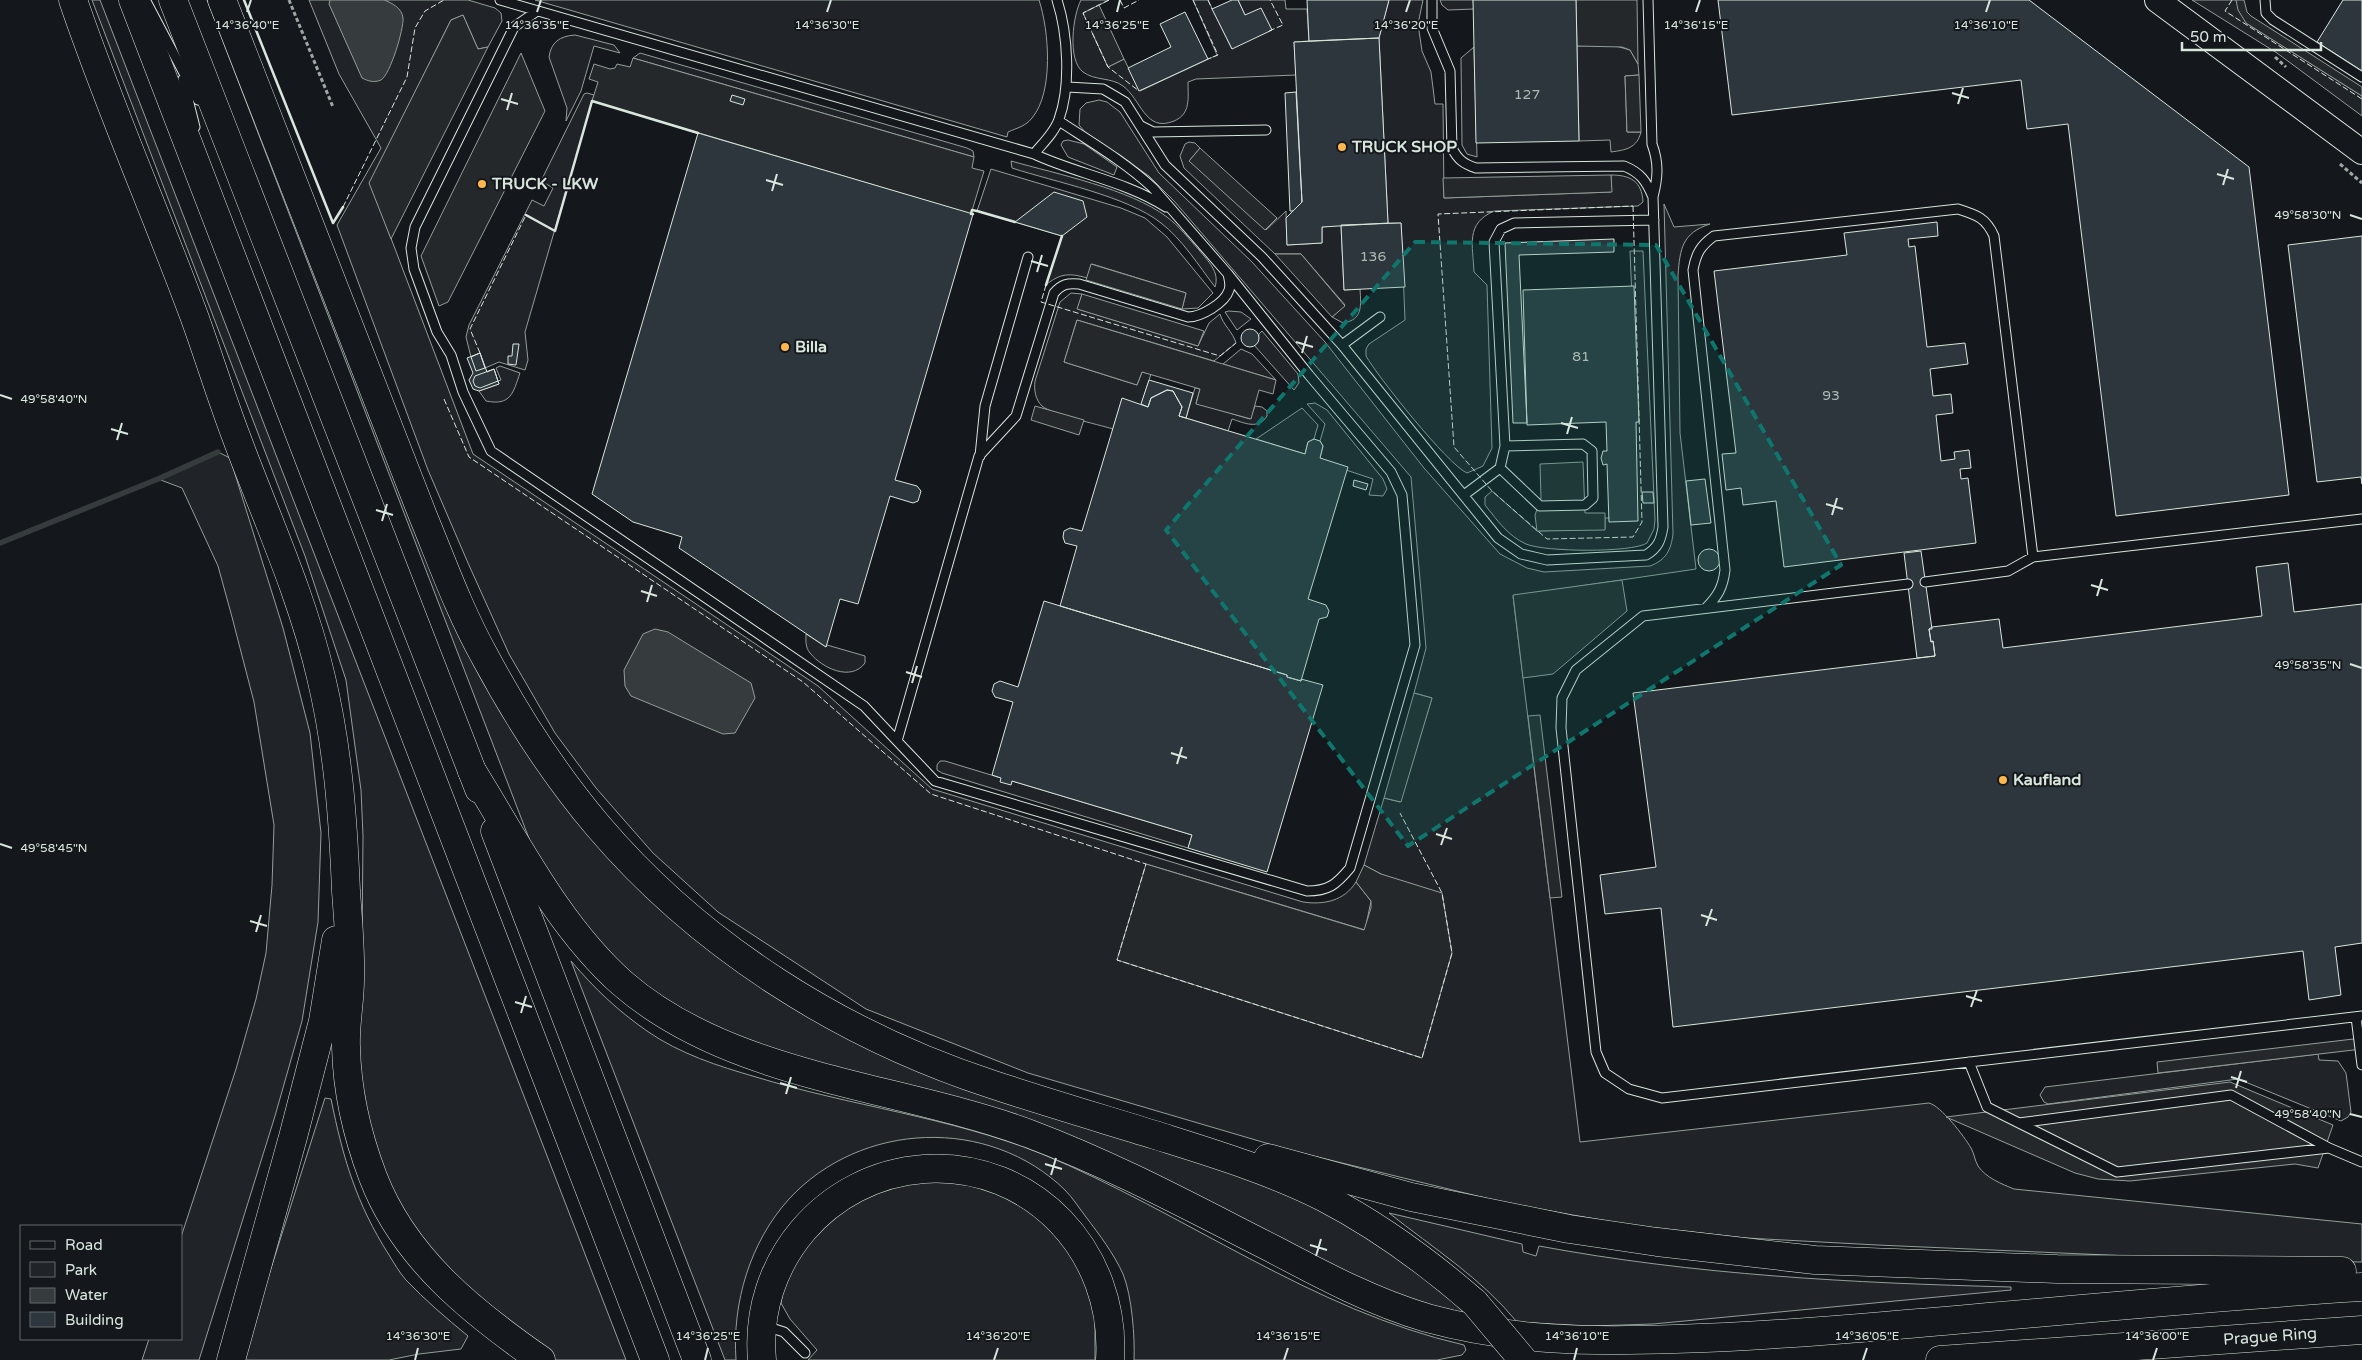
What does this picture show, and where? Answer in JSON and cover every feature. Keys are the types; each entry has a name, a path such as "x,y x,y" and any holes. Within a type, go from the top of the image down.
{"highway":[{"path":"73,0 194,316 230,421 303,614 321,676 330,721 342,811 350,980 346,1044 348,1083 354,1117 375,1181 392,1216 430,1270 483,1319 541,1360"},
{"path":"132,0 655,1360"},
{"path":"222,0 455,594 481,651 508,698 565,784 599,827 640,872 700,926 772,978 828,1013 901,1050 986,1082 1239,1162 1321,1197 1406,1246 1475,1303 1523,1360"},
{"path":"170,9 257,216 697,1360"},
{"path":"472,771 562,914 618,980 652,1008 745,1054 966,1114 1028,1133 1110,1167 1378,1301 1423,1317 1480,1331 1538,1339 1639,1340 1767,1336"},
{"path":"231,1360 323,1021 334,956 342,889 342,811"},
{"path":"1087,1114 1249,1153 1411,1197 1569,1229 1657,1242 1815,1260 1931,1266 2057,1269 2362,1271"},
{"path":"762,1360 762,1325 768,1290 785,1253 797,1235 827,1206 863,1184 883,1177 924,1169 946,1169 974,1173 1007,1184 1044,1206 1074,1236 1086,1254 1104,1294 1111,1337 1110,1360"},
{"path":"224,1360 250,1286"},
{"path":"1596,1360 1767,1336 2362,1286"},
{"name":"Prague Ring","path":"1940,1360 2362,1330"}],"main road":[{"path":"2156,0 2362,152"}],"lane":[{"path":"146,0 200,104"},
{"path":"500,0 1034,154 1060,166 1134,190 1174,212"},
{"path":"1034,154 1059,121 1067,87 1064,32 1058,0"},
{"path":"1432,0 1432,28 1450,71 1452,148 1457,158 1466,165 1476,168 1624,166 1635,170 1641,176 1653,197"},
{"path":"1067,87 1094,87 1113,94 1125,102 1165,166 1262,257 1342,345 1498,538 1521,554 1547,560 1646,555 1655,550 1661,538 1663,526 1653,197 1658,179 1658,167 1652,144 1648,0"},
{"path":"2265,0 2266,12 2273,20 2362,77"},
{"path":"170,9 179,62 198,138"},
{"path":"537,11 514,27 415,226 411,248 414,268 438,332 451,354 463,392 491,451 864,706 935,782 1307,891 1323,891 1340,880 1350,868 1415,645 1402,495 1391,472 1309,376 1228,274 1174,212 1139,176 1059,121"},
{"path":"209,122 257,216"},
{"path":"1140,125 1153,132 1266,130"},
{"path":"200,148 219,224"},
{"path":"1706,608 1718,596 1724,584 1725,570 1693,270 1696,255 1702,244 1714,236 1958,209 1974,214 1988,223 1994,236 2033,557"},
{"path":"1464,496 1500,468 1505,446 1494,242 1500,229 1514,224 1654,220"},
{"path":"897,741 980,456 985,406 1028,257"},
{"path":"980,456 1016,416 1054,293 1059,287 1067,283 1079,284 1188,317 1195,317 1201,316 1225,298 1229,291 1228,274"},
{"path":"1342,345 1380,317"},
{"path":"1500,468 1540,506 1585,505 1593,498 1592,451 1583,444 1505,446"},
{"path":"1925,582 2008,571 2033,557 2362,519"},
{"path":"1908,584 1643,616 1576,670 1562,698 1561,728 1596,1052 1605,1073 1629,1089 1662,1098 2359,1016 2362,1066"},
{"path":"1969,1062 1987,1108 2117,1172 2330,1148"},
{"path":"2018,1123 2231,1095 2330,1148 2362,1162"},
{"path":"762,1325 784,1332 805,1353"}],"path":[{"path":"289,0 334,107"}],"highlighted area":[{"path":"1415,242 1656,245 1841,565 1408,846 1166,530"}],"green space":[{"path":"92,0 100,0 626,1360 547,1360 432,1263 370,1148 357,1061 362,945 363,836 361,790 346,680 305,556"},
{"path":"207,0 215,0 535,757 804,1007 1213,1165 1330,1213 1401,1253 1463,1311 1460,1315 1414,1303 1249,1229 746,1044 630,980 561,899 530,841"},
{"path":"309,0 468,0 495,8 501,13 502,21 488,47 478,49 463,15 451,20 370,183 473,454 818,686 932,789 1303,902 1318,903 1333,900 1346,894 1356,882 1371,901 1365,930 1146,864 1421,1058 1381,874 1364,865 1384,798 1400,802 1432,698 1414,693 1426,648 1411,477 1175,202 1149,176 1085,132 1079,125 1080,109 1086,103 1099,100 1107,102 1120,112 1159,173 1252,262 1325,342 1424,468 1500,554 1527,568 1544,572 1650,566 1660,561 1669,550 1673,534 1664,204 1674,227 1710,224 1693,232 1684,243 1678,275 1680,433 1696,569 1513,596 1580,1142 1929,1103 1946,1115 1958,1129 1971,1148 1981,1170 1994,1180 2014,1189 2362,1224 2362,1262 2245,1261 1877,1245 1746,1238 1630,1225 1510,1204 1293,1151 1028,1073 866,1009 718,912 653,853 596,788 555,733 509,654 428,470 337,225 381,148 339,74"},
{"path":"535,0 1039,0 1047,44 1047,77 1039,107 1030,121 1008,132 1007,137"},
{"path":"1081,0 1109,0 1083,13 1108,67 1124,59 1140,91 1217,55 1193,0 1208,0 1232,49 1245,15 1238,0 1285,0 1286,9 1307,9 1309,41 1294,42 1296,75 1196,79 1188,82 1188,100 1183,114 1174,121 1156,122 1144,113 1123,86 1113,81 1088,75 1078,66 1073,48 1073,37 1076,16"},
{"path":"1389,0 1423,0 1418,24 1422,51 1431,72 1435,104 1443,104 1444,198 1611,192 1611,175 1624,176 1634,181 1642,195 1643,202 1638,206 1494,211 1478,222 1472,244 1474,272 1487,285 1492,448 1483,466 1467,473 1458,467 1430,438 1398,400 1366,356 1366,349 1369,344 1405,320 1401,223 1388,223 1379,38"},
{"path":"1440,0 1473,0 1474,9 1448,10 1442,5"},
{"path":"2192,0 2236,0 2246,23 2362,96 2362,116 2277,53"},
{"path":"575,35 614,45 620,53 594,46 581,91 566,121 567,108 549,57 552,47 557,41 561,38"},
{"path":"1612,45 1630,50 1638,64 1639,75 1625,76 1627,132 1641,132 1634,145 1611,152 1610,140 1579,141 1577,46"},
{"path":"1474,47 1477,157 1467,154 1462,145 1461,58"},
{"path":"640,53 967,148 973,151 974,157 633,58"},
{"path":"584,94 594,95 525,332 528,360 525,370 499,362 485,368 480,353 471,357 466,337 469,325 532,200 544,206 553,188 541,181"},
{"path":"1068,140 1084,144 1117,167 1114,175 1068,157 1061,145 1063,141"},
{"path":"1189,142 1195,143 1200,148 1190,160 1266,230 1286,211 1287,245 1322,243 1322,227 1341,225 1344,290 1360,289 1359,311 1354,319 1343,323 1332,317 1345,305 1301,254 1275,254 1184,168 1180,156 1185,144"},
{"path":"1011,161 1114,190 1152,207 1176,224 1206,258 1215,272 1215,287 1190,253 1169,229 1147,213 1110,197 1012,168"},
{"path":"991,169 1121,208 1145,218 1167,237 1213,293 1198,308 1182,309 1186,293 1092,264 1087,278 1065,275 1056,278 1046,285 1062,236 977,211"},
{"path":"1630,251 1643,251 1654,529 1647,543 1607,550 1550,549 1526,544 1508,532 1485,505 1485,497 1492,491 1537,531 1605,529 1605,518 1635,518 1633,418 1637,418"},
{"path":"1071,293 1082,294 1078,309 1198,346 1209,323 1220,314 1236,343 1214,361 1077,320 1064,362 1137,385 1142,372 1151,374 1141,405 1122,399 1113,429 1065,416 1042,406 1036,397 1035,381 1060,302"},
{"path":"1225,312 1241,312 1251,319 1237,330"},
{"path":"1262,331 1298,374 1299,383 1294,390 1254,345 1258,342 1259,334"},
{"path":"1241,349 1252,354 1276,380 1223,364"},
{"path":"500,366 520,373 513,392 506,400 501,402 486,401 479,391 499,384 498,381 501,380 496,368"},
{"path":"1195,388 1200,389 1196,403 1250,419 1255,406 1262,407 1267,411 1267,416 1260,423 1256,424 1246,424 1232,419 1228,431 1186,418"},
{"path":"1315,403 1327,410 1383,479 1387,489 1383,496 1369,495 1373,479 1346,470 1320,458 1323,446 1320,441 1325,424 1307,404"},
{"path":"1302,408 1318,425 1314,439 1308,442 1305,454 1256,439"},
{"path":"218,452 230,458 283,628 310,733 321,833 318,922 302,1021 275,1116 199,1360 142,1360 149,1340 182,1340 182,1234 236,1069 256,999 266,953 272,885 274,825 254,702 218,566 182,488 158,479"},
{"path":"806,634 826,647 827,645 865,656 865,663 859,669 852,672 837,671 829,668 815,659 808,651"},
{"path":"940,761 1001,778 1011,784 1012,781 1192,835 1188,848 942,773 937,770 937,765"},
{"path":"571,961 598,990 626,1015 647,1031 686,1053 792,1087 972,1130 1042,1154 1147,1204 1301,1285 1354,1309 1408,1329 1464,1345 1466,1350 1462,1355 1437,1360 1134,1360 1129,1293 1123,1274 1106,1244 1068,1193 1034,1166 1000,1149 963,1140 926,1137 888,1142 852,1154 818,1173 789,1199 775,1216 764,1234 746,1274 737,1317 736,1360 725,1360"},
{"path":"2318,1054 2319,1060 2338,1061 2346,1073 2351,1112 2348,1117 2341,1121 2238,1079 2048,1104 2044,1102 2040,1095 2045,1087"},
{"path":"325,1098 331,1099 340,1141 352,1180 378,1236 406,1280 468,1336 461,1349 389,1360 242,1360"},
{"path":"930,1177 1009,1192 1059,1233 1089,1287 1095,1320 1095,1360 808,1360 817,1350 790,1319 781,1303 785,1280 823,1222 868,1190"},
{"path":"1389,1213 1522,1244 1523,1252 1536,1256 1539,1246 1598,1256 1715,1271 1833,1280 2011,1287 2011,1290 1653,1324 1590,1326 1517,1322 1472,1277"}],"shaded area":[{"path":"1576,0 1637,0 1638,64 1630,50 1622,47 1577,46"},
{"path":"2236,0 2244,0 2247,12 2251,16 2362,87 2362,96 2246,23 2238,10"},
{"path":"1099,5 1124,59 1108,67 1083,13"},
{"path":"463,15 478,49 488,47 391,239 369,183 451,20"},
{"name":"TRUCK - LKW","path":"521,53 545,111 448,302 439,306 421,256"},
{"path":"633,58 974,157 972,168 984,171 971,214 592,101 598,82 589,79 594,64 610,69 615,68 617,64 630,67"},
{"path":"1639,75 1641,132 1627,132 1625,76"},
{"path":"1200,148 1277,218 1265,230 1189,161"},
{"path":"1611,175 1612,192 1444,198 1443,178"},
{"path":"1275,254 1301,254 1345,306 1332,317"},
{"path":"1091,264 1186,293 1182,309 1086,280"},
{"path":"1082,294 1204,331 1198,346 1077,309"},
{"path":"1077,320 1276,380 1273,394 1259,390 1251,419 1196,404 1200,389 1142,372 1137,385 1064,362"},
{"path":"1035,406 1084,420 1079,435 1031,420"},
{"path":"1583,462 1585,513 1605,513 1605,530 1537,531 1535,515 1541,498 1540,464"},
{"path":"1622,580 1627,611 1553,674 1523,678 1513,595"},
{"path":"1414,693 1432,698 1401,802 1384,798"},
{"path":"1540,715 1562,897 1550,898 1528,716"},
{"path":"1146,864 1364,930 1371,908 1371,901 1356,882 1364,865 1381,874 1442,893 1452,953 1422,1058 1117,960"},
{"path":"2362,1038 2362,1049 2158,1073 2157,1062"},
{"path":"2230,1082 2333,1125 2318,1168 2295,1164 2130,1181 2098,1179 2075,1173 1946,1117"}],"water":[{"path":"330,0 384,0 393,4 401,11 403,24 399,41 388,70 381,80 371,81 362,78 329,4"},
{"path":"655,629 668,632 751,683 755,698 735,733 723,734 631,696 625,686 624,670 643,634"}],"building":[{"path":"1232,0 1238,0 1245,15 1261,8 1272,30 1232,49 1212,9"},
{"path":"1307,0 1389,0 1379,38 1309,41"},
{"path":"1473,0 1576,0 1579,141 1476,143"},
{"path":"1718,0 2029,0 2249,167 2289,495 2116,516 2068,124 2027,129 2021,80 1732,115"},
{"path":"2343,0 2362,0 2362,71 2317,42"},
{"path":"1185,12 1208,59 1139,91 1128,68 1171,47 1160,24"},
{"name":"TRUCK SHOP","path":"1379,38 1388,223 1322,227 1322,243 1287,245 1286,218 1302,202 1294,42"},
{"path":"1296,92 1302,202 1293,211 1290,211 1285,93"},
{"path":"732,95 745,99 743,105 730,101"},
{"name":"Billa","path":"698,133 973,214 895,480 917,486 921,491 918,501 913,503 890,496 858,604 840,599 826,647 679,548 682,537 633,522 592,494"},
{"path":"1054,192 1083,201 1087,217 1062,236 1015,222"},
{"path":"1937,222 1938,236 1908,239 1909,247 1915,246 1927,347 1965,343 1968,364 1930,369 1933,396 1951,394 1953,413 1936,415 1941,461 1955,459 1954,452 1969,450 1971,468 1960,469 1961,479 1968,478 1976,543 1784,567 1776,501 1743,505 1741,488 1726,490 1722,454 1736,453 1714,271 1847,255 1844,233"},
{"path":"1401,223 1405,287 1344,290 1341,225"},
{"path":"2362,236 2362,484 2361,477 2317,482 2288,245"},
{"path":"1614,239 1614,252 1519,255 1527,423 1513,423 1505,243"},
{"path":"1634,286 1639,422 1636,422 1638,521 1609,522 1607,464 1603,465 1601,458 1603,451 1607,451 1606,422 1527,425 1523,290"},
{"path":"1246,329 1254,329 1259,334 1257,345 1246,347 1241,342 1241,334"},
{"path":"513,344 519,344 516,365 508,364 508,356 512,356"},
{"path":"480,353 485,368 476,371 471,357"},
{"path":"480,353 487,372 494,369 499,384 479,391 473,389 469,380 473,373 467,358"},
{"path":"494,369 498,381 480,388 475,386 473,381 475,376"},
{"path":"1149,380 1193,393 1186,418 1179,416 1182,407 1173,391 1167,390 1151,398 1148,407 1141,404"},
{"path":"1167,390 1173,391 1182,407 1179,416 1305,454 1308,442 1314,439 1320,441 1323,446 1320,458 1348,467 1308,599 1326,605 1329,611 1327,617 1319,619 1301,681 1287,677 1287,675 1060,606 1077,546 1065,543 1064,531 1070,528 1082,531 1122,398 1148,407 1151,398"},
{"path":"1705,479 1711,523 1691,525 1686,481"},
{"path":"1354,480 1368,484 1366,490 1353,486"},
{"path":"1642,492 1653,492 1654,503 1643,503"},
{"path":"1709,549 1717,552 1720,560 1717,568 1709,571 1701,568 1698,560 1701,552"},
{"path":"1921,551 1932,629 1929,629 1935,656 1917,658 1904,553"},
{"name":"Kaufland","path":"2288,563 2294,612 2362,604 2362,943 2335,947 2341,995 2309,1000 2303,951 1673,1027 1661,908 1605,914 1600,875 1656,867 1633,693 1935,656 1929,629 1932,627 1999,619 2003,648 2262,616 2256,567"},
{"path":"1044,601 1287,675 1287,677 1323,685 1267,872 1188,848 1192,835 1012,781 1011,785 1000,782 1001,778 992,775 1013,702 995,697 992,691 994,684 1000,681 1018,687"}],"waterway":[{"path":"0,543 158,479 218,452"}],"fence":[{"path":"343,207 407,77 415,28 425,11 444,0"},
{"path":"1109,0 1083,13 1108,67 1139,91"},
{"path":"1120,0 1124,8 1139,0"},
{"path":"1193,0 1218,55 1208,59"},
{"path":"1208,0 1212,9"},
{"path":"1269,31 1283,25 1270,0"},
{"path":"2232,0 2225,11 2362,99"},
{"path":"1633,206 1642,522 1633,537 1547,539 1492,491 1454,447 1438,214 1633,206"},
{"path":"480,353 470,329 526,215"},
{"path":"1046,285 1041,302 1220,356 1236,343"},
{"path":"444,399 469,457 803,682 931,794 1146,864 1117,960 1422,1058 1452,953 1442,893 1400,813"}],"wall":[{"path":"244,0 333,223 343,207"},
{"path":"526,215 555,231 592,101 698,133"},
{"path":"973,214 971,214 972,210 1015,222"},
{"path":"1046,285 1062,236"}],"place":[{"name":"TRUCK SHOP","path":"1342,147"},
{"name":"TRUCK - LKW","path":"482,184"},
{"name":"Billa","path":"785,347"},
{"name":"Kaufland","path":"2003,780"}]}
